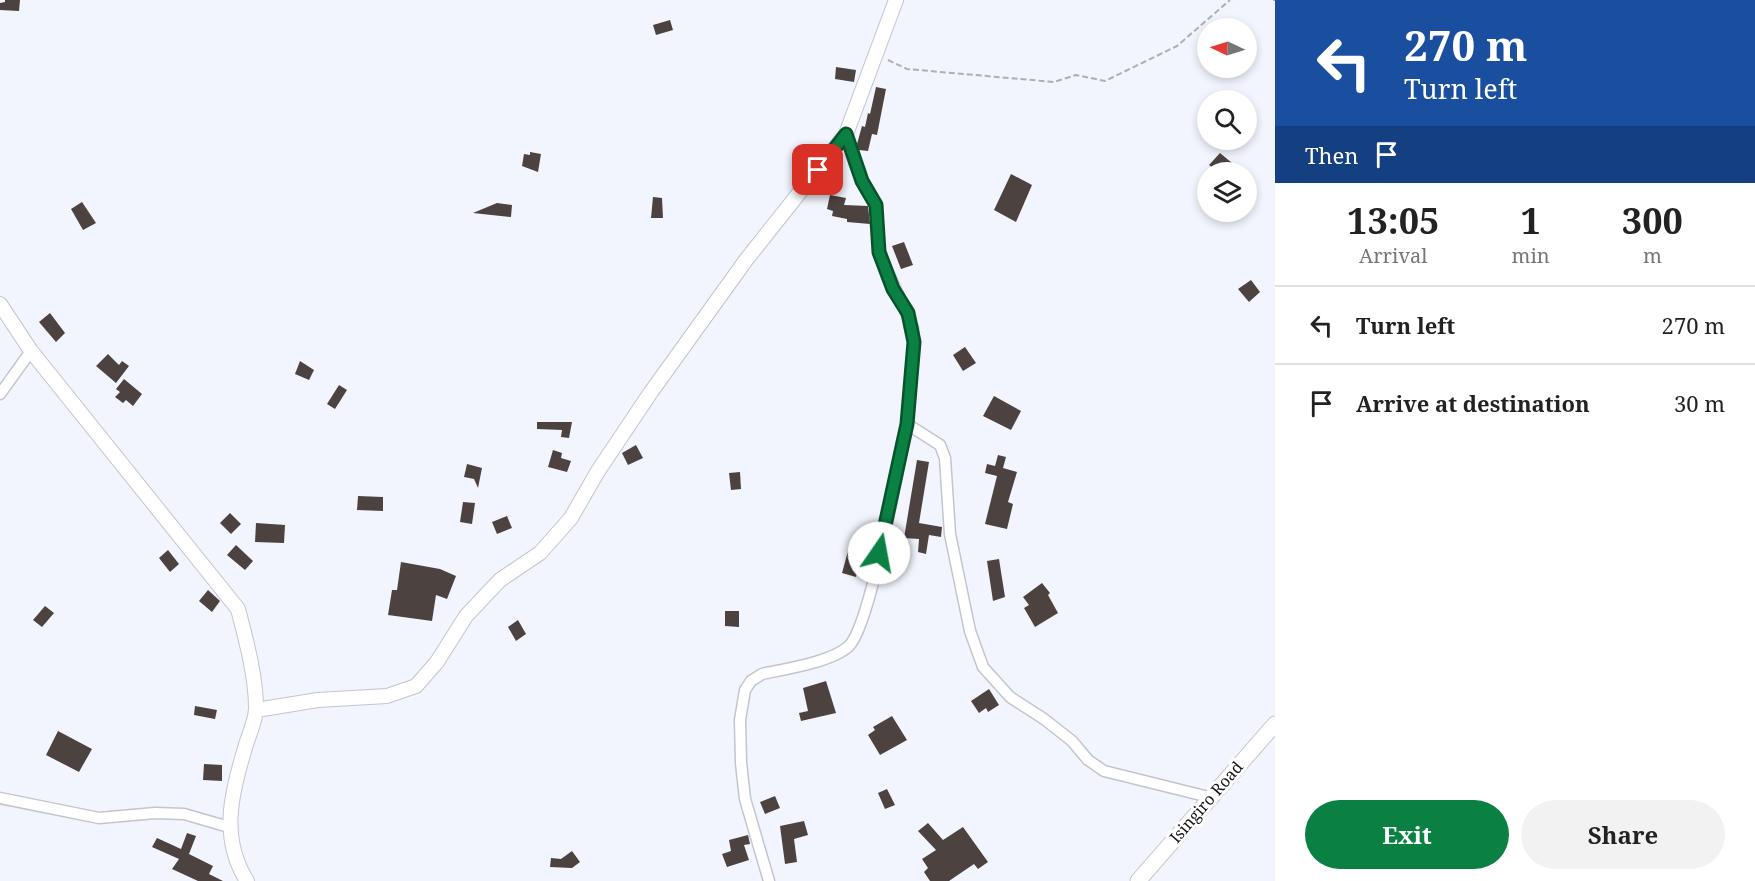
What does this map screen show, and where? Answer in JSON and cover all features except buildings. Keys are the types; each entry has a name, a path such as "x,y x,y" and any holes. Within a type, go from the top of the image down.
{"main road":[{"name":"Isingiro Road","path":"1138,881 1275,724"}],"street":[{"path":"256,710 318,700 387,696 416,686 437,662 466,616 500,580 540,553 571,518 598,471 657,382 746,260 846,134 896,0"},
{"path":"769,881 745,799 740,720 745,690 762,674 838,655 850,645 860,629 907,424 914,342 913,328 879,252 876,205 862,181 846,134"},
{"path":"0,304 31,351 238,609 247,642 256,710 236,775 229,827 235,863 247,881"},
{"path":"0,394 31,351"},
{"path":"907,424 940,445 945,458 950,534 970,631 983,667 1010,697 1044,719 1071,741 1088,760 1104,771 1209,797"},
{"path":"0,798 99,818 155,813 184,814 229,827"}],"path":[{"path":"877,54 907,69 1053,82 1076,75 1105,81 1177,46 1230,0"}],"route":[{"path":"818,170 846,134 862,181 876,205 879,252 893,289 908,313 913,328 914,342 907,424 879,553"}]}
